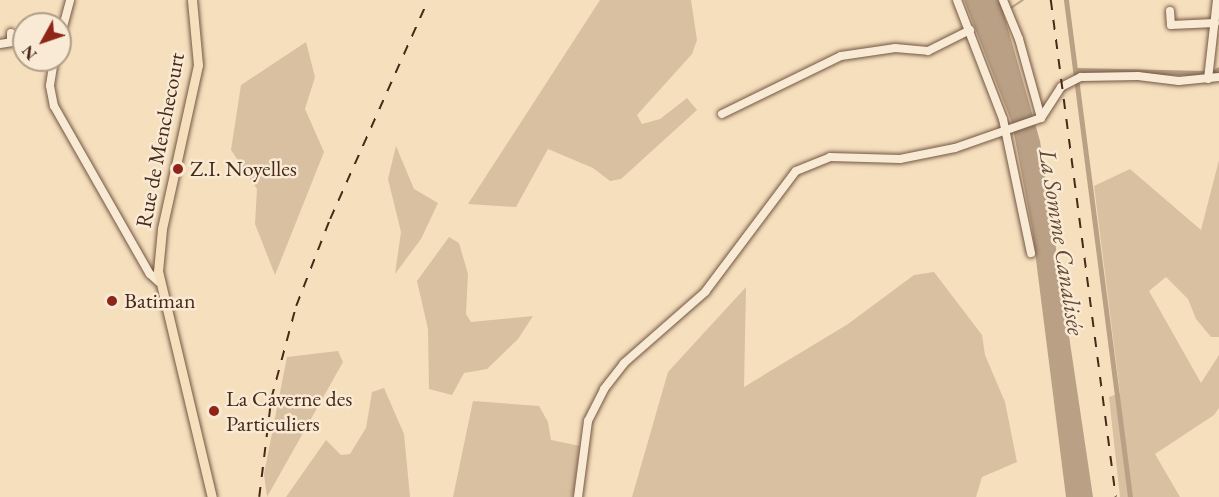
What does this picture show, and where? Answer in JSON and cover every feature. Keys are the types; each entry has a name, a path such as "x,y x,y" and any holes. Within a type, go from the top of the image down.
{"main road":[{"name":"Rue de Menchecourt","path":"192,0 198,65 162,229 159,277 212,497"}],"street":[{"path":"957,0 1007,128 1031,253"},
{"path":"1208,79 1217,0"},
{"path":"1003,3 1040,119"},
{"path":"1170,11 1172,25 1215,23"},
{"path":"722,114 841,56 895,48 928,51 970,30"},
{"path":"0,44 11,42 11,33"},
{"path":"53,72 51,90 54,106 147,269 159,277"},
{"path":"578,497 588,421 604,389 624,363 705,292 796,171 830,157 900,159 945,151 1007,128 1040,119 1061,87 1077,78 1208,79 1219,77"}],"shaded area":[{"path":"600,0 691,0 697,40 692,54 637,115 642,124 660,119 687,98 697,110 621,179 610,181 593,168 548,149 516,207 468,204"},
{"path":"964,0 998,0 1040,141 1093,497 1066,497 1032,228 1012,123"},
{"path":"306,42 315,77 305,109 324,152 275,275 255,224 257,189 231,150 241,85"},
{"path":"396,146 414,189 438,203 421,239 395,274 401,232 388,179"},
{"path":"1219,160 1219,337 1211,337 1196,319 1188,299 1166,277 1149,291 1201,383 1219,355 1219,408 1214,415 1155,454 1180,497 1120,497 1109,397 1120,393 1094,186 1130,169 1201,230"},
{"path":"449,237 459,243 468,274 466,314 471,322 533,316 518,339 487,369 464,373 452,395 429,389 428,329 417,281"},
{"path":"934,272 982,335 985,355 1005,402 1017,462 982,477 976,497 632,497 668,372 746,287 744,387 848,324 914,275"},
{"path":"338,351 343,362 267,497 264,474 287,357"},
{"path":"384,388 404,434 410,497 286,497 326,440 341,455 350,454 366,428 372,392"},
{"path":"473,401 539,406 548,422 551,440 580,446 573,497 453,497"}],"waterway":[{"path":"1011,8 1023,0"},
{"path":"1066,0 1130,497"},
{"path":"1213,73 1219,69"},
{"path":"1076,70 1205,73"}],"railway":[{"path":"259,497 271,399 296,306 330,219 428,0"},
{"path":"1051,0 1116,497"}],"place":[{"name":"Z.I. Noyelles","path":"178,169"},
{"name":"Batiman","path":"112,301"},
{"name":"La Caverne des Particuliers","path":"214,411"}],"water label":[{"name":"La Somme Canalisée","path":"1062,242"}]}
